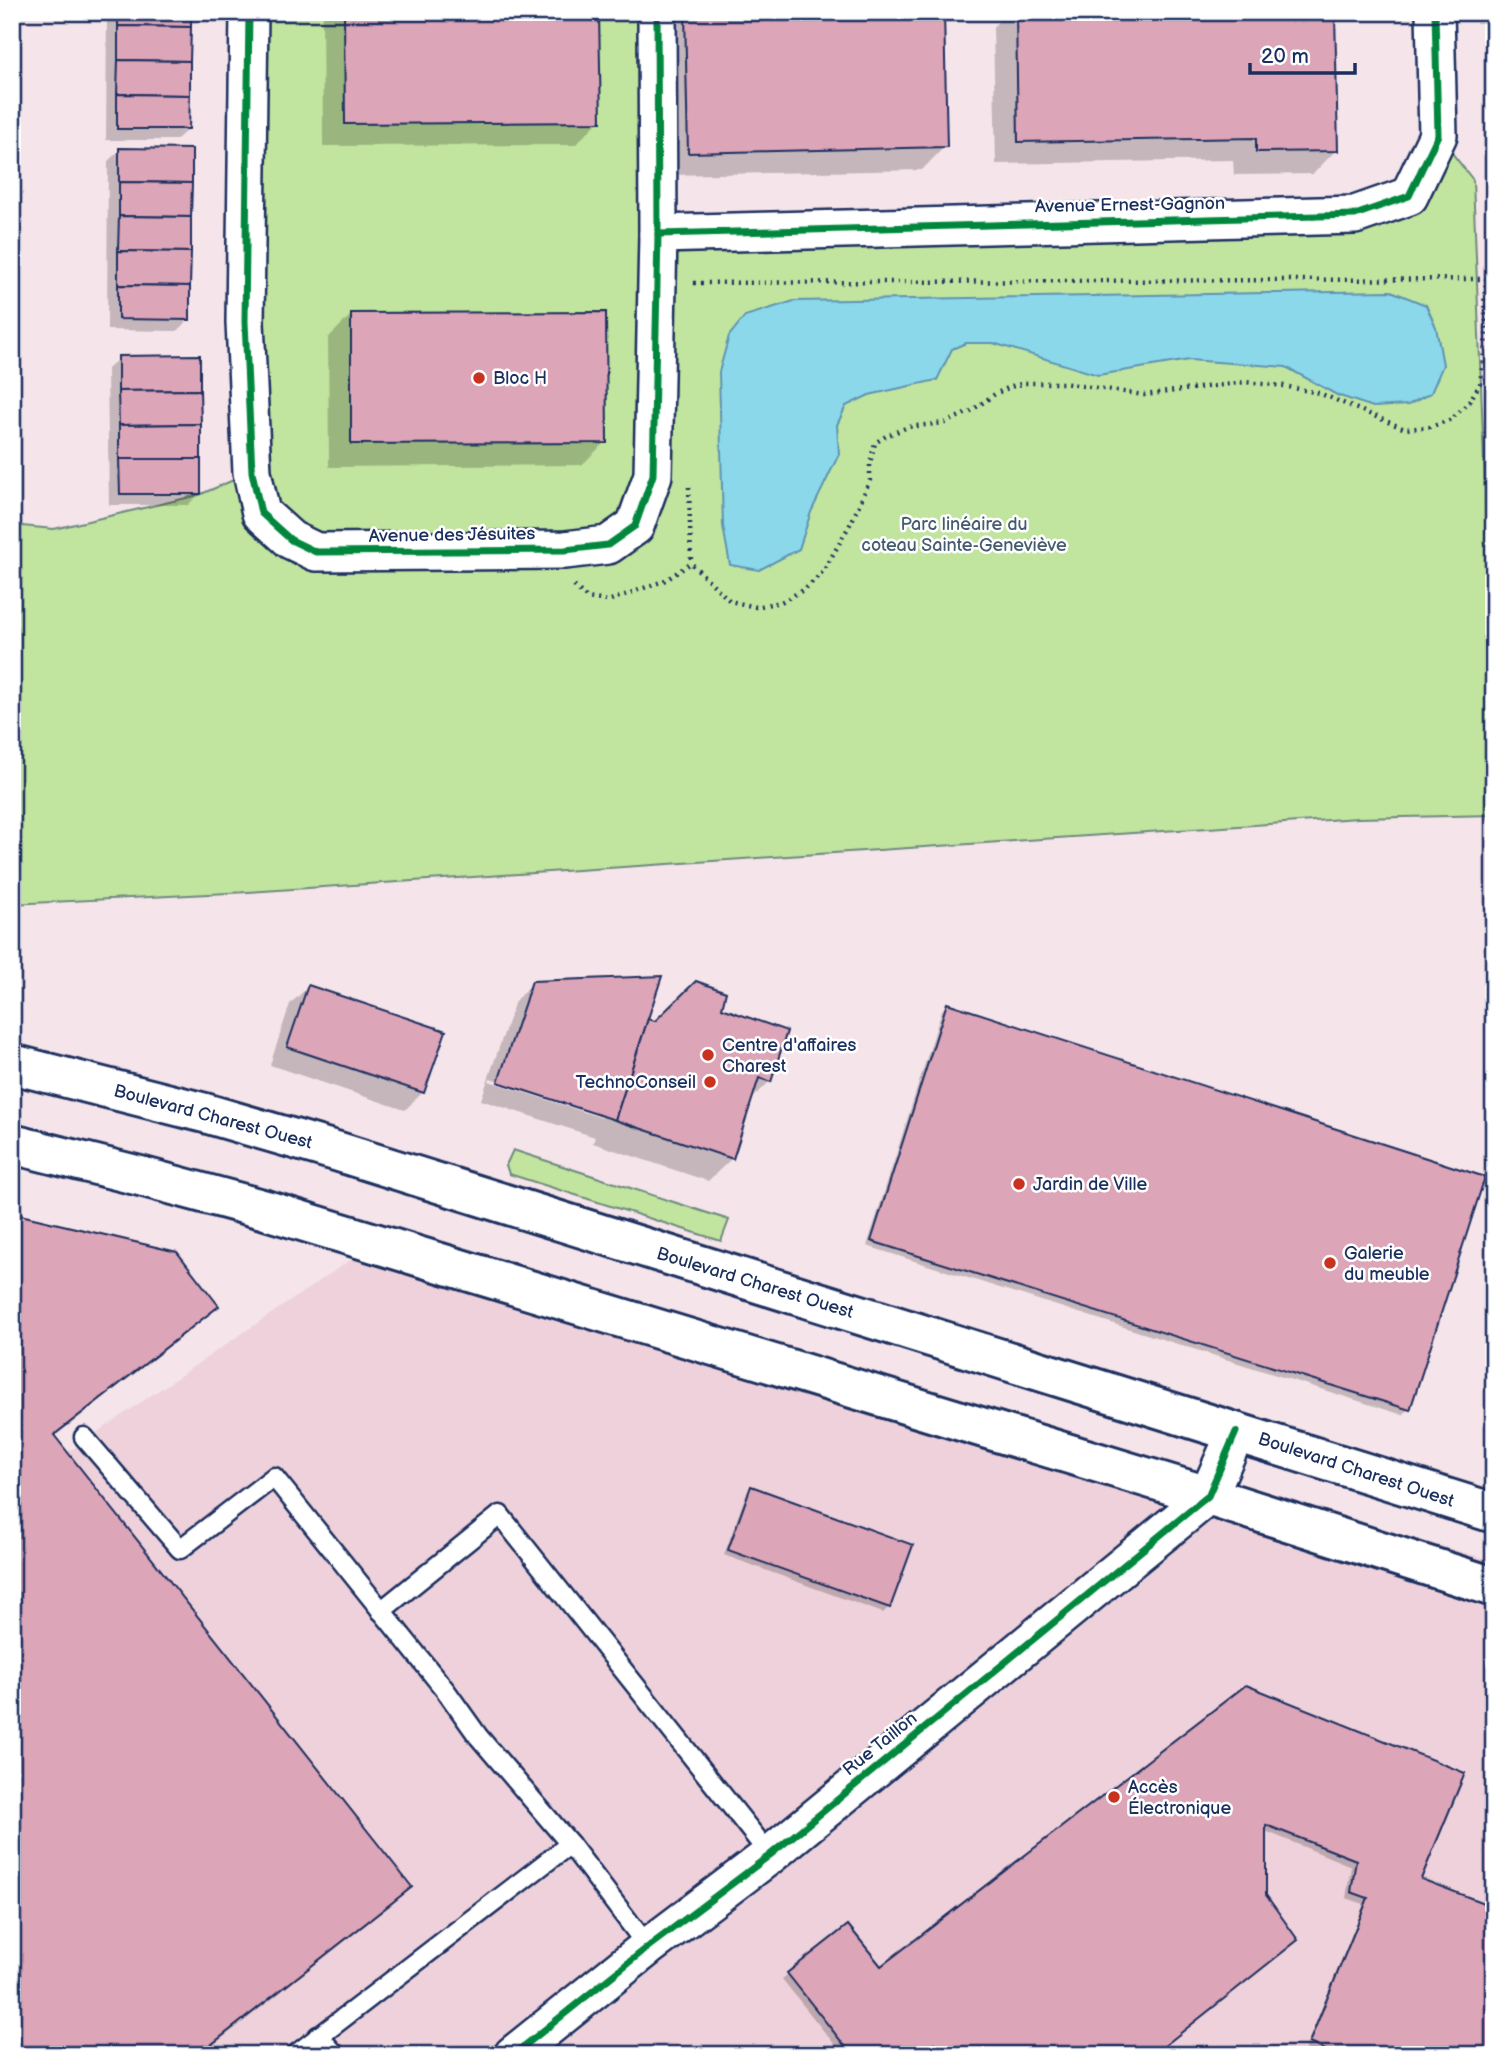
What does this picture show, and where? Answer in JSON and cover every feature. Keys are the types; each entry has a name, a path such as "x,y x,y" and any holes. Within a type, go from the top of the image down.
{"main road":[{"name":"Boulevard Charest Ouest","path":"12,1065 205,1113 340,1152 1494,1514"},
{"path":"12,1144 266,1210 1208,1496 1494,1587"}],"street":[{"name":"Avenue des Jésuites","path":"249,12 245,322 252,472 261,513 290,540 316,552 565,550 608,545 635,526 653,475 658,234 657,12"},
{"name":"Avenue Ernest-Gagnon","path":"658,234 1355,215 1409,196 1438,135 1436,12"},
{"name":"Rue Taillon","path":"513,2055 648,1947 770,1855 1208,1496 1236,1432"}],"lane":[{"path":"84,1437 180,1549 274,1476 446,1691 478,1736 570,1844 648,1947"},
{"path":"381,1611 500,1515 770,1855"},
{"path":"295,2055 570,1844"},
{"path":"318,2036 336,2055"}],"path":[{"path":"565,550 574,586 587,598 608,601 666,580 691,563 730,601 756,607 780,602 805,589 822,572 837,549 870,480 870,463 875,443 908,427 945,423 1010,387 1025,383 1063,383 1144,395 1245,383 1284,386 1319,393 1405,429 1430,427 1452,419 1469,402 1480,384 1487,329 1484,303 1486,279 686,283"}],"shaded area":[{"path":"374,1244 1494,1561 1494,2055 12,2055 12,1490"}],"green space":[{"name":"Parc linéaire du coteau Sainte-Geneviève","path":"249,12 655,12 658,233 1409,196 1438,135 1473,180 1490,616 1494,616 1494,815 1358,818 248,892 12,904 12,525 54,529 199,495 252,472"},
{"path":"513,1150 729,1220 721,1241 509,1174 506,1165"}],"water":[{"path":"1391,291 1426,305 1436,327 1443,365 1431,393 1408,405 1373,407 1337,395 1286,367 1189,360 1098,375 993,343 966,343 952,349 937,380 869,395 846,406 837,425 839,454 811,512 799,549 759,570 730,565 723,526 719,372 729,336 745,316 794,301"}],"building":[{"path":"118,12 191,12 191,27 118,26"},
{"path":"344,12 599,12 601,122 345,124"},
{"path":"685,12 944,12 947,147 688,153"},
{"path":"1016,12 1335,12 1338,151 1256,152 1256,138 1018,142"},
{"path":"118,26 191,27 190,61 118,60"},
{"path":"118,60 190,61 190,95 117,94"},
{"path":"117,94 190,95 189,129 117,129"},
{"path":"119,148 192,149 192,183 119,182"},
{"path":"119,182 192,183 191,217 119,216"},
{"path":"119,216 191,217 191,252 118,251"},
{"path":"118,251 191,252 190,286 118,285"},
{"path":"118,285 190,286 190,320 118,319"},
{"name":"Bloc H","path":"606,312 607,443 351,444 351,313"},
{"path":"200,355 200,390 118,391 118,356"},
{"path":"200,390 201,424 119,425 118,391"},
{"path":"201,424 201,459 119,459 119,425"},
{"path":"119,459 201,459 201,494 120,494"},
{"path":"662,976 615,1120 498,1082 532,981"},
{"name":"Centre d'affaires Charest","path":"696,981 726,992 722,1008 787,1031 771,1082 759,1078 733,1159 615,1120 648,1019 655,1021"},
{"path":"308,985 446,1031 424,1093 287,1047"},
{"path":"947,1003 1485,1177 1410,1410 871,1241"},
{"path":"12,1213 177,1252 219,1306 54,1435 412,1887 198,2055 12,2055"},
{"path":"751,1486 913,1545 890,1608 728,1550"},
{"path":"1246,1685 1465,1773 1421,1879 1494,1907 1494,2001 1491,2009 1494,2010 1494,2055 1337,2055 1309,2043 1368,1898 1351,1892 1356,1860 1266,1825 1266,1895 1298,1940 1153,2055 944,2055 935,2043 921,2055 852,2055 787,1973 848,1925 881,1966"}],"cycle path":[{"path":"249,12 245,322 252,472 261,513 291,540 316,552 565,550 608,545 635,526 653,475 658,234 657,12"},
{"path":"658,234 1355,215 1409,196 1438,135 1435,12"},
{"path":"513,2055 648,1947 770,1855 1208,1496 1236,1432"}],"place":[{"name":"Bloc H","path":"479,378"},
{"name":"Centre d'affaires Charest","path":"708,1055"},
{"name":"TechnoConseil","path":"710,1082"},
{"name":"Jardin de Ville","path":"1019,1184"},
{"name":"Galerie du meuble","path":"1330,1263"},
{"name":"Accès Électronique","path":"1114,1797"}]}
